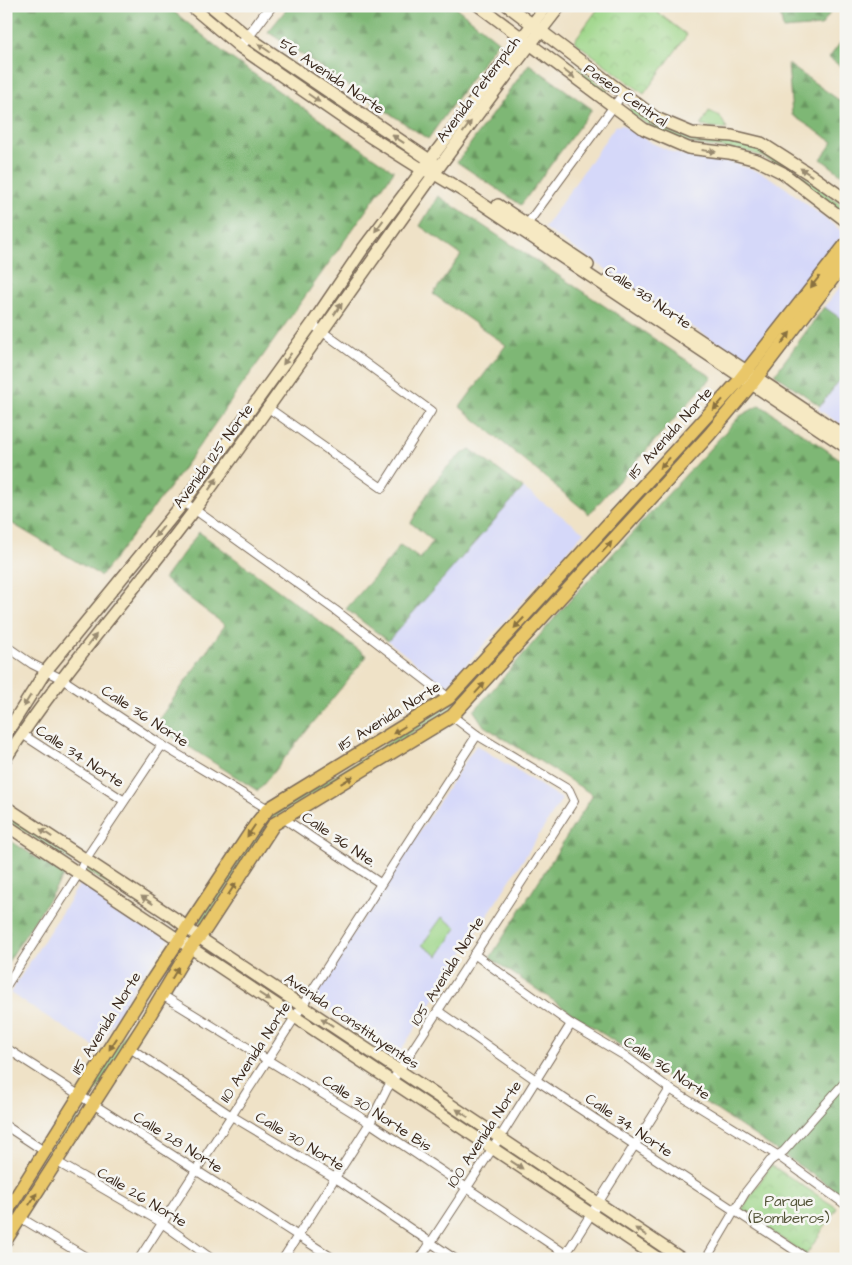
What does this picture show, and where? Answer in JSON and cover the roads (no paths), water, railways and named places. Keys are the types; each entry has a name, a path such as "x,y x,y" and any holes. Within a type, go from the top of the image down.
{"main road":[{"name":"56 Avenida Norte","path":"191,6 240,48 402,158 431,167"},
{"name":"56 Avenida Norte","path":"211,6 248,37 431,167"},
{"name":"Paseo Central","path":"479,6 644,129 668,141 688,148 729,153 757,160 783,173 846,221"},
{"name":"Paseo Central","path":"508,6 598,73 622,95 656,118 692,133 732,136 760,144 804,170 846,200"},
{"name":"Avenida Petempich","path":"431,167 526,42 536,28 546,6"},
{"name":"Avenida Petempich","path":"536,28 560,6"},
{"path":"391,210 392,201 412,171 402,158"},
{"name":"Avenida 125 Norte","path":"8,729 45,672 184,502 391,210 431,167"},
{"name":"Avenida 125 Norte","path":"6,758 62,679 195,509 323,330 431,167"},
{"name":"Calle 38 Norte","path":"431,167 749,378 846,447"},
{"name":"115 Avenida Norte","path":"190,948 200,938 274,824 452,716 709,435 846,244"},
{"name":"115 Avenida Norte","path":"7,1209 80,1096 146,988 268,809 449,698 749,378 846,261"},
{"name":"Calle 38 Norte","path":"749,378 846,437"},
{"path":"557,582 567,590"},
{"name":"Avenida Constituyentes","path":"6,808 188,926 200,938 500,1138 659,1259"},
{"name":"Avenida Constituyentes","path":"6,825 492,1148 682,1259"},
{"path":"6,1240 130,1048 190,948"}],"street":[{"path":"240,48 271,6"},
{"path":"525,228 622,95"},
{"path":"267,408 382,488 431,411 323,330 312,324"},
{"path":"184,502 335,610 449,698"},
{"name":"Calle 36 Norte","path":"6,646 45,672 62,679 162,745 268,809"},
{"path":"452,716 477,735"},
{"name":"Calle 34 Norte","path":"22,734 123,800"},
{"name":"105 Avenida Norte","path":"283,1259 297,1234 370,1123 393,1082 474,954 574,801 569,790 477,735"},
{"name":"110 Avenida Norte","path":"139,1259 163,1224 230,1115 477,735"},
{"path":"6,986 79,873 85,860 123,800 162,745"},
{"name":"Calle 36 Nte.","path":"284,818 380,883"},
{"name":"Calle 36 Norte","path":"474,954 571,1024 625,1056 670,1088 777,1155 846,1205"},
{"name":"Calle 30 Norte Bis","path":"162,995 370,1123 564,1257 573,1259"},
{"name":"Calle 34 Norte","path":"438,1011 536,1080 808,1259"},
{"name":"100 Avenida Norte","path":"420,1259 432,1244 571,1024"},
{"name":"Calle 28 Norte","path":"6,1048 334,1259"},
{"name":"Calle 30 Norte","path":"130,1048 230,1115 333,1178 455,1259"},
{"path":"706,1259 745,1194 777,1155 784,1151 846,1080"},
{"path":"564,1257 636,1146 670,1088"},
{"path":"6,1126 44,1151"},
{"name":"Calle 26 Norte","path":"57,1162 163,1224 212,1259"},
{"path":"21,1218 89,1259"}],"park label":[{"name":"Parque (Bomberos)","path":"789,1210"}]}
